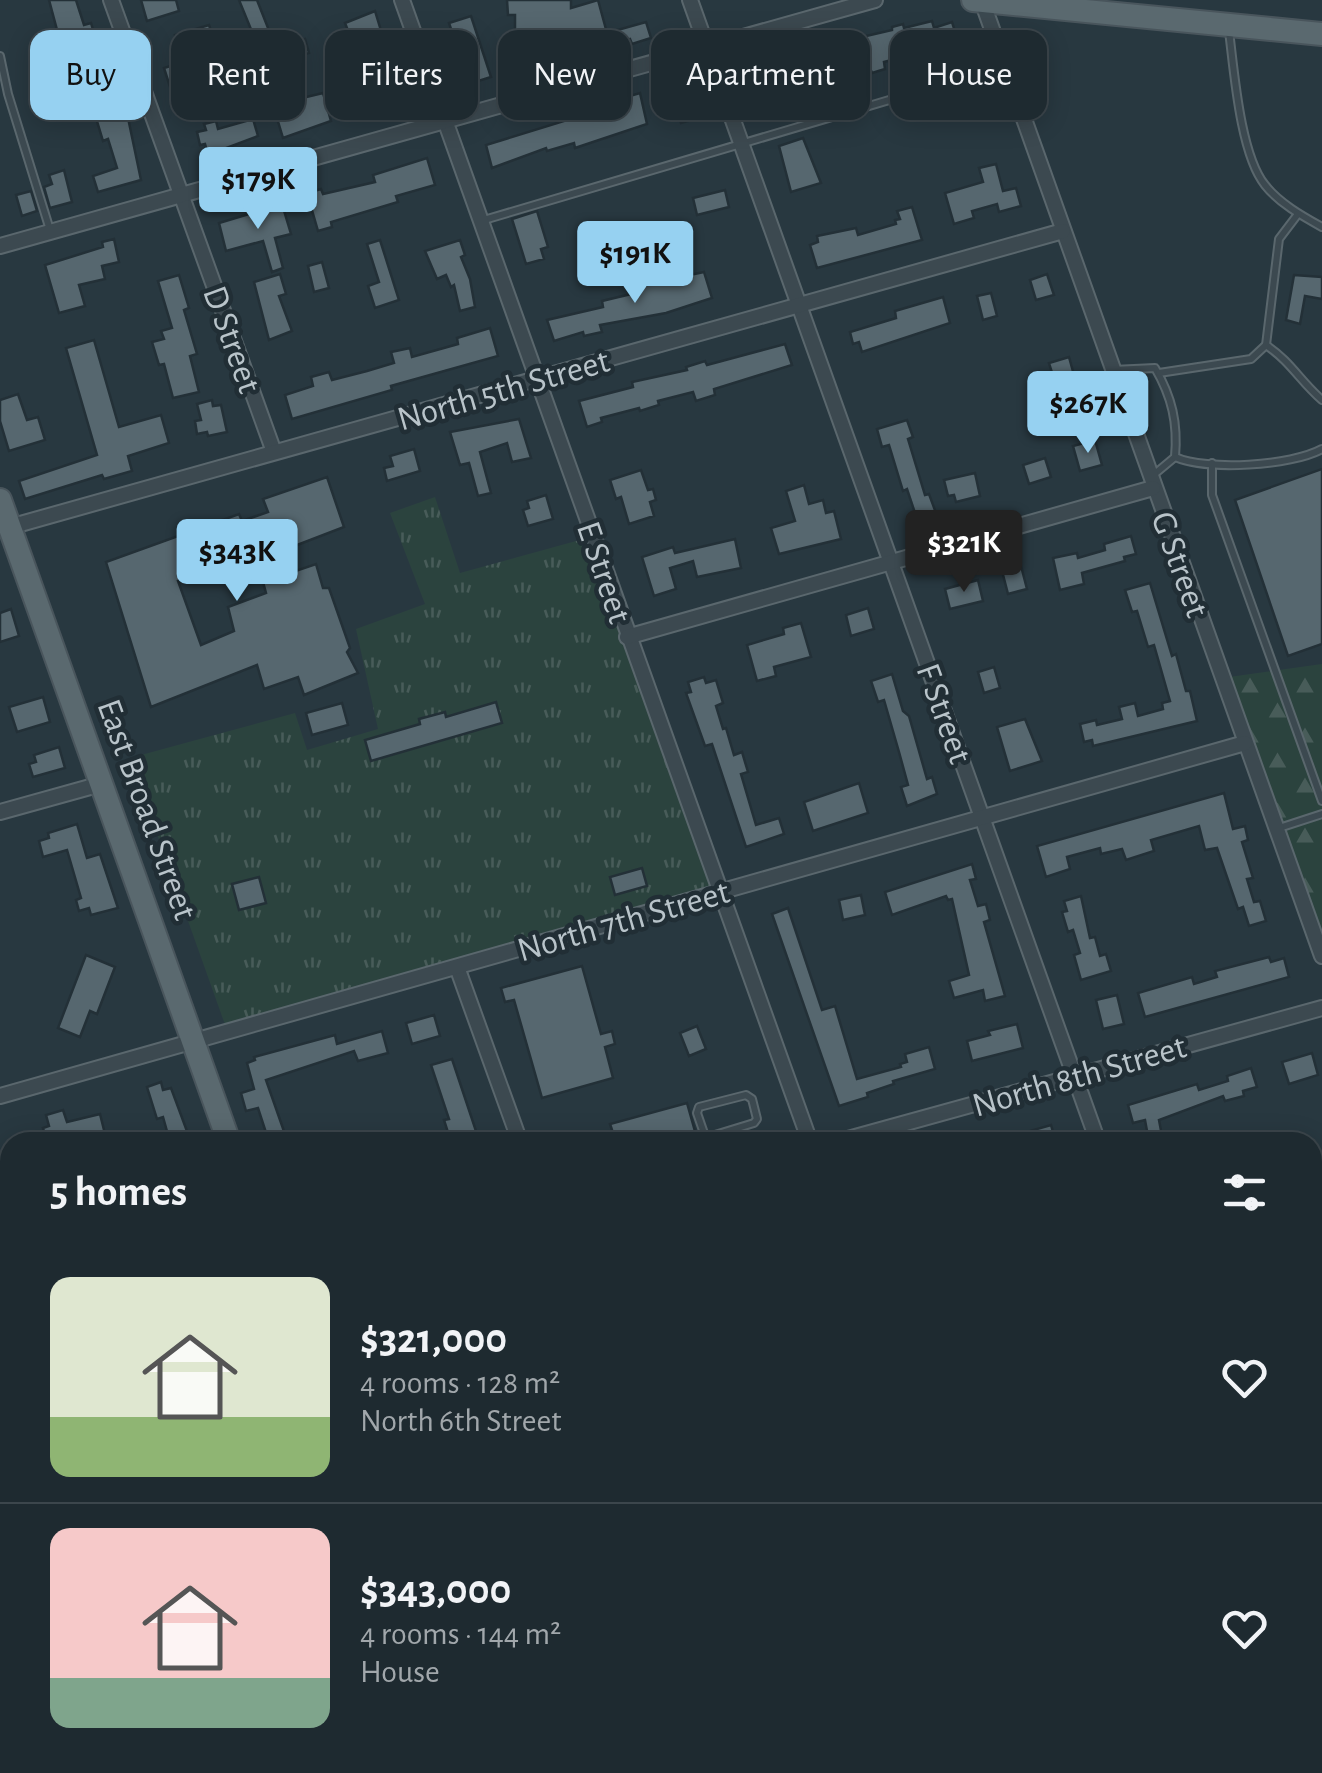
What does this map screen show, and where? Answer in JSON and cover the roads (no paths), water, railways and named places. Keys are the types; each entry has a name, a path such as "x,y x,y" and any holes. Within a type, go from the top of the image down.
{"main road":[{"path":"973,0 1322,34"},
{"name":"East Broad Street","path":"0,500 5,528 226,1132"}],"street":[{"name":"D Street","path":"110,0 274,452"},
{"name":"E Street","path":"402,0 413,30"},
{"name":"F Street","path":"690,0 701,30"},
{"path":"767,30 874,0"},
{"name":"G Street","path":"982,1 992,30"},
{"path":"478,111 651,63"},
{"path":"0,246 445,120"},
{"name":"E Street","path":"445,120 806,1132"},
{"name":"F Street","path":"733,120 1094,1132"},
{"name":"G Street","path":"1024,120 1322,956"},
{"name":"North 5th Street","path":"5,528 1063,231"},
{"path":"627,637 1152,483"},
{"name":"North 7th Street","path":"0,1096 1245,743"},
{"path":"0,812 102,784"},
{"path":"457,967 516,1132"},
{"name":"North 8th Street","path":"873,1132 1322,1008"}],"lane":[{"path":"1229,24 1250,157 1264,184 1298,214 1322,227"},
{"path":"0,56 51,232"},
{"path":"481,221 890,101"},
{"path":"1158,373 1251,359 1266,345 1279,238 1298,214"},
{"path":"1266,345 1288,360 1306,386 1322,400"},
{"path":"1112,370 1156,368 1178,428 1175,456 1152,483"},
{"path":"1175,456 1189,462 1270,462 1322,449"},
{"path":"1212,463 1212,495 1322,801"},
{"path":"1276,829 1322,814"},
{"path":"703,1132 699,1108 746,1095 752,1099 757,1120 729,1132"}]}
